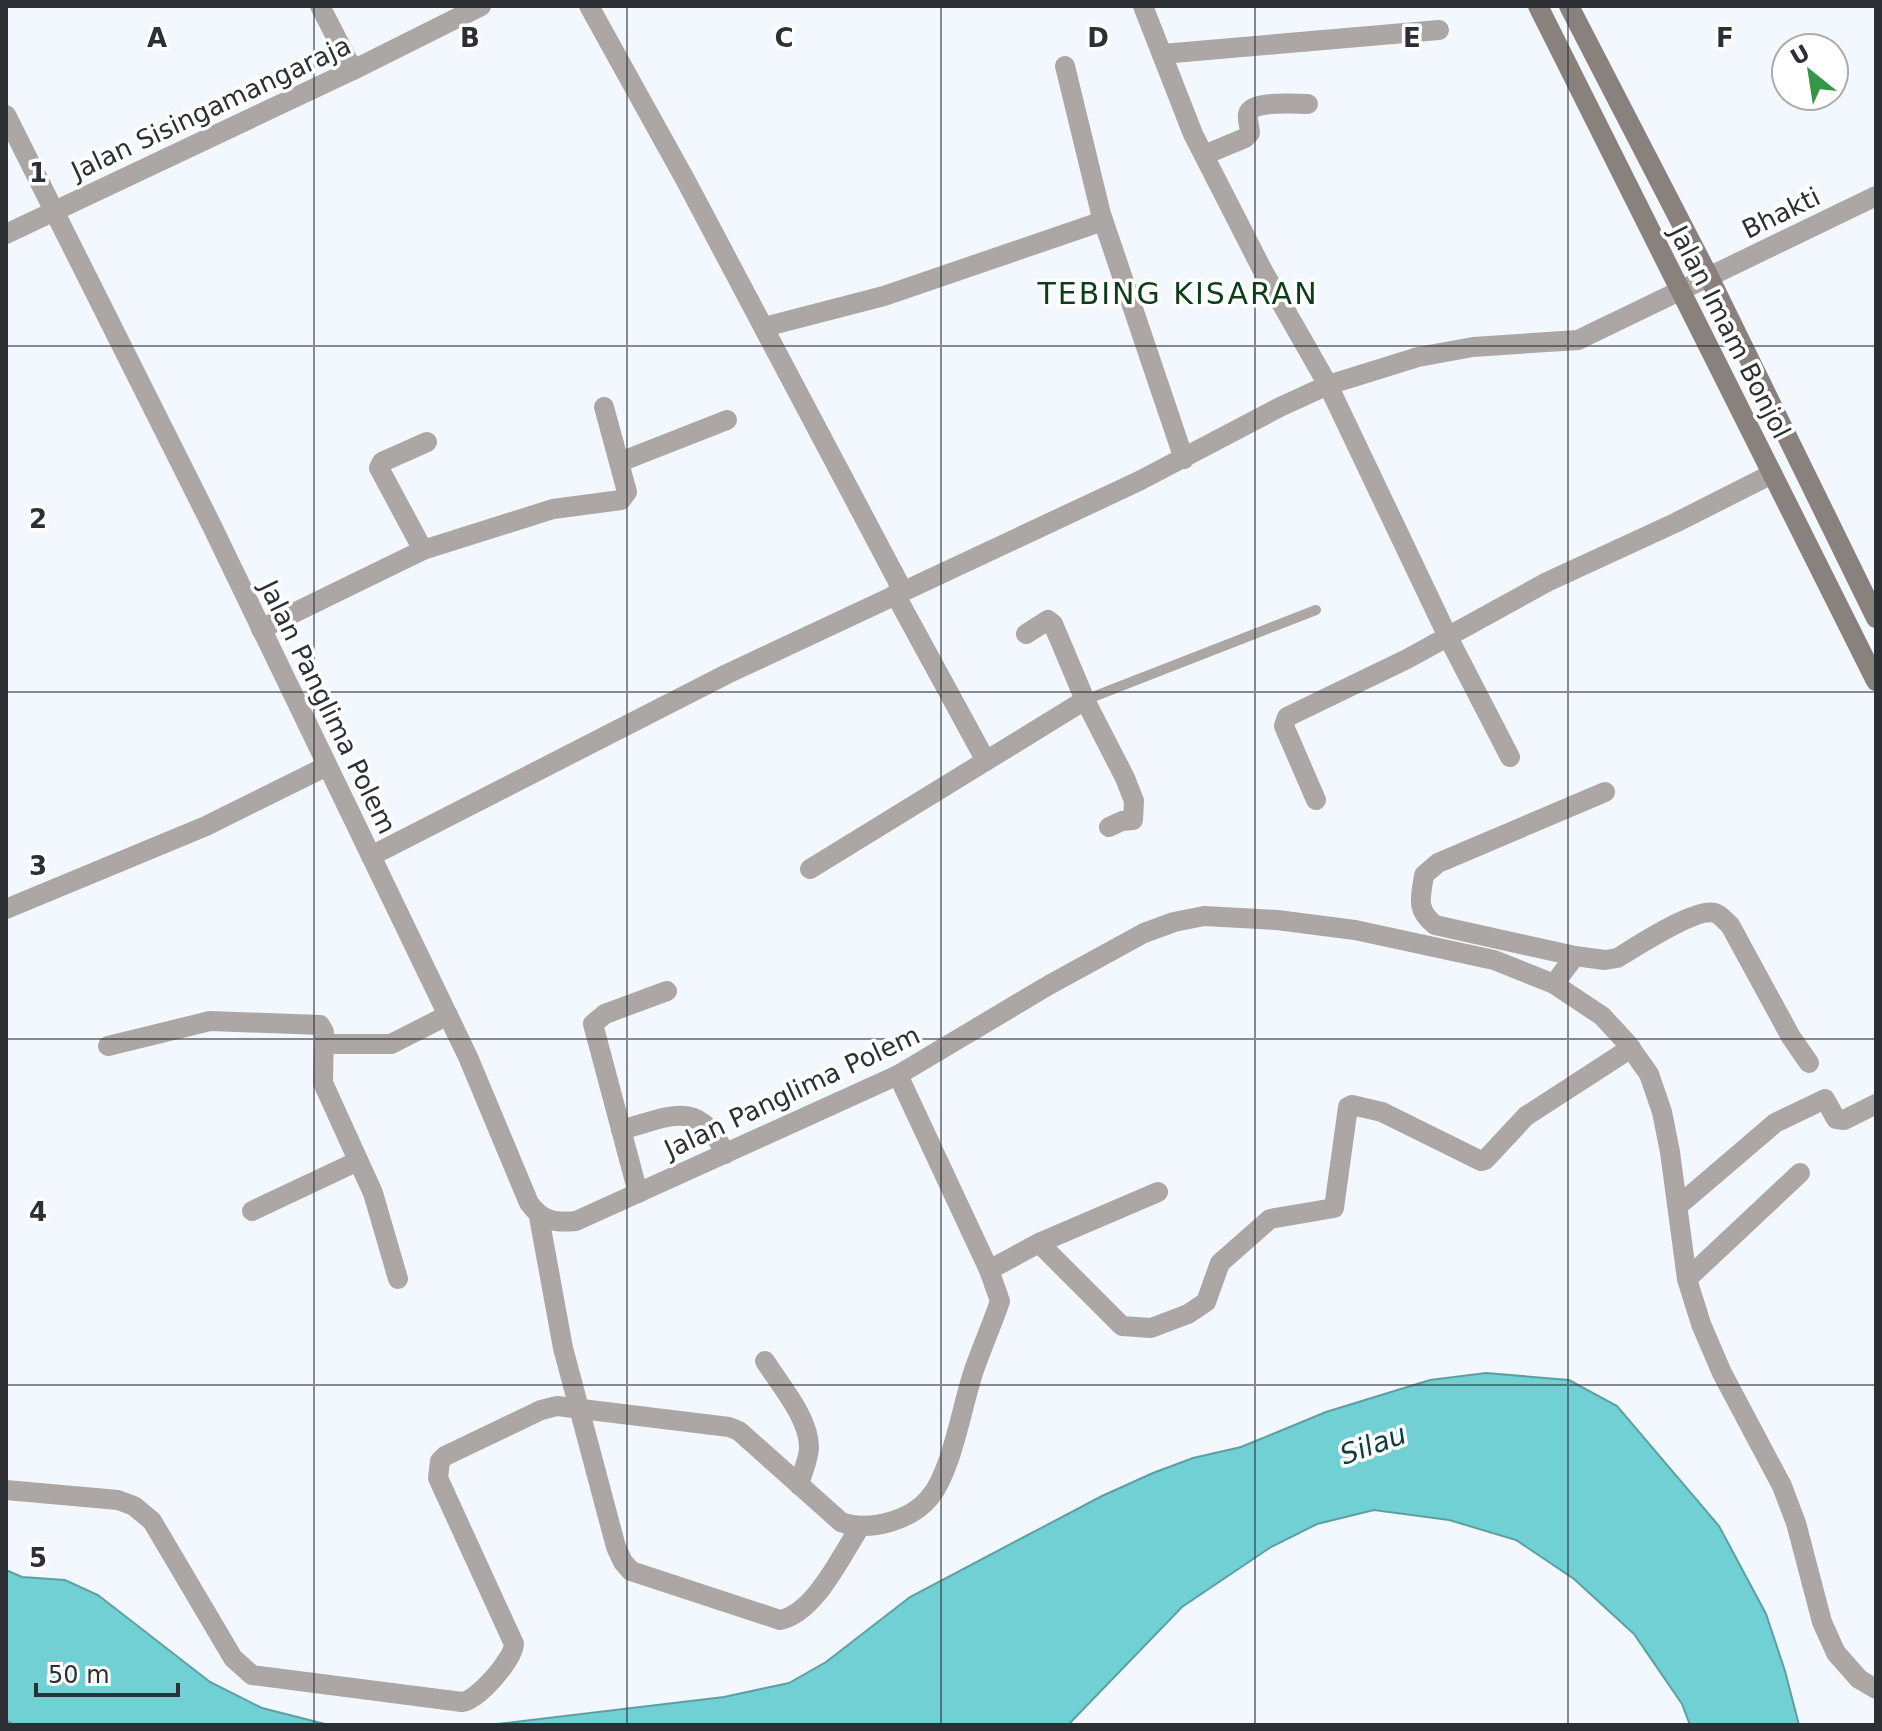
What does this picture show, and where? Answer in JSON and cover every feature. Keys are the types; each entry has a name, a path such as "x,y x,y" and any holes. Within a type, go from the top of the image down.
{"main road":[{"name":"Jalan Imam Bonjol","path":"1538,6 1876,681"},
{"name":"Jalan Imam Bonjol","path":"1569,6 1709,277 1876,618"},
{"path":"1565,58 1574,46 1589,45"}],"street":[{"path":"320,6 353,70"},
{"name":"Jalan Sisingamangaraja","path":"6,234 481,6"},
{"path":"589,6 764,327 986,761"},
{"path":"1143,6 1204,155 1263,271 1328,385 1448,637 1510,757"},
{"path":"1162,54 1439,30"},
{"path":"1065,66 1103,221 1184,459"},
{"path":"1204,155 1245,138 1250,129 1248,111 1257,105 1308,104"},
{"name":"Jalan Panglima Polem","path":"6,115 448,1015 529,1203 539,1217 558,1222 576,1221 898,1075 1049,985 1144,933 1174,922 1204,916 1277,920 1355,930 1494,960 1554,984 1602,1016 1649,1074 1662,1112 1687,1279 1701,1324 1722,1373 1764,1447 1787,1498 1822,1622 1836,1653 1859,1679 1876,1689"},
{"name":"Bhakti","path":"371,856 727,674 1184,459 1328,385 1418,357 1473,347 1578,340 1876,196"},
{"path":"764,327 884,296 1103,221"},
{"path":"261,629 423,550 553,509 621,500 627,492 604,407"},
{"path":"620,462 727,420"},
{"path":"423,550 379,468 382,462 427,442"},
{"path":"1316,800 1284,720 1448,637 1547,582 1772,474"},
{"path":"1026,634 1051,621 1085,700 1125,778 1134,801 1133,820 1109,827"},
{"path":"810,869 1085,700"},
{"path":"6,909 206,826 327,766"},
{"path":"1605,792 1438,863 1424,875 1420,908 1425,917 1435,925 1605,960 1617,958 1687,919 1706,912 1718,913 1730,925 1791,1037 1809,1063"},
{"path":"1554,984 1575,956"},
{"path":"638,1193 593,1024 605,1014 667,991"},
{"path":"324,1044 383,1046 448,1015"},
{"path":"108,1046 210,1021 318,1023 324,1032 323,1083 373,1193 398,1279"},
{"path":"1039,1243 1122,1326 1151,1328 1188,1314 1206,1302 1220,1263 1270,1219 1334,1208 1348,1107 1352,1105 1382,1112 1481,1161 1526,1116 1631,1048"},
{"path":"6,1490 118,1500 134,1506 152,1521 233,1658 252,1675 468,1702 511,1658 514,1644 438,1478 440,1461 541,1410 557,1406 729,1427 739,1431 841,1522 860,1527 887,1522 914,1511 929,1499 937,1487 1000,1301 989,1270 898,1075"},
{"path":"1678,1206 1775,1123 1825,1099 1836,1119 1844,1120 1876,1104"},
{"path":"621,1130 687,1115 700,1119 710,1127 725,1154"},
{"path":"252,1211 358,1161"},
{"path":"1687,1279 1800,1173"},
{"path":"989,1270 1039,1243 1158,1192"},
{"path":"539,1217 563,1348 616,1547 631,1571 780,1620 792,1617 809,1605 860,1527"},
{"path":"765,1361 800,1418 807,1436 809,1450 799,1485"}],"lane":[{"path":"1085,700 1316,610"}],"water":[{"name":"Silau","path":"1486,1373 1569,1380 1617,1406 1719,1526 1766,1614 1799,1725 1690,1725 1682,1704 1634,1634 1574,1579 1516,1540 1449,1520 1374,1510 1317,1524 1271,1547 1182,1607 1068,1725 489,1725 724,1697 789,1683 826,1662 910,1597 1102,1496 1153,1473 1193,1458 1241,1447 1326,1412 1430,1380"},
{"path":"6,1570 22,1577 65,1580 98,1595 210,1682 262,1708 329,1725 14,1725 6,1720"}],"district":[{"name":"TEBING KISARAN","path":"1178,294"}]}
